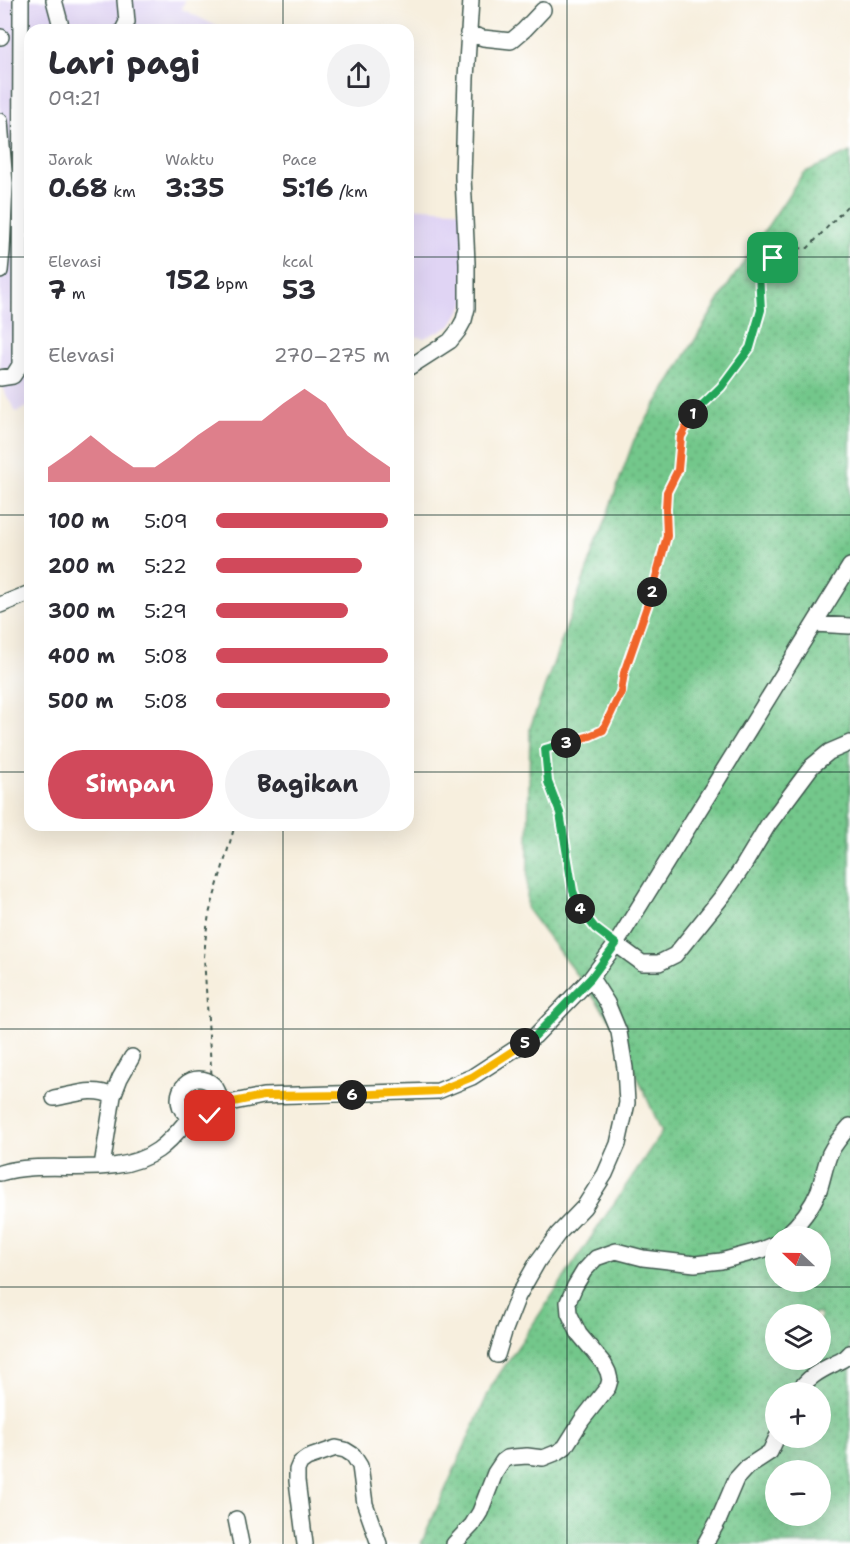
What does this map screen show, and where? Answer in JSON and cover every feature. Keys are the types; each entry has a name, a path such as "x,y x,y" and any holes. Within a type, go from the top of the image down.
{"street":[{"path":"0,378 13,376 20,365 21,0"},
{"path":"54,0 60,24"},
{"path":"125,0 126,24"},
{"path":"414,364 450,341 464,320 467,308 463,177 471,0"},
{"path":"468,33 483,38 511,41 543,10"},
{"path":"0,122 5,184 0,271"},
{"path":"219,1105 263,1096 438,1091 472,1077 535,1036 591,978 616,944 850,566"},
{"path":"0,605 24,595"},
{"path":"815,624 850,626"},
{"path":"616,944 642,963 659,963 675,955 731,884 768,825 812,766 829,752 850,743"},
{"path":"497,1355 518,1296 538,1261 558,1234 584,1207 605,1174 618,1144 627,1103 625,1068 618,1032 607,1003 591,978"},
{"path":"102,1166 113,1096 132,1057"},
{"path":"199,1078 212,1083 219,1095 219,1105 215,1112 203,1119 196,1119 184,1113 179,1100 183,1087 199,1078"},
{"path":"54,1098 92,1090 99,1090 113,1096"},
{"path":"0,1173 39,1167 102,1166 139,1160 157,1151 172,1139 190,1117"},
{"path":"795,1226 819,1190 830,1154 850,1126"},
{"path":"454,1544 472,1525 480,1512 497,1467 507,1458 526,1456 543,1458 566,1447 582,1420 608,1387 608,1372 604,1364 579,1334 569,1313 568,1302 575,1286 584,1271 596,1258 616,1251 643,1258 695,1264 720,1262 765,1249"},
{"path":"805,1382 809,1377 845,1360 850,1353"},
{"path":"305,1544 297,1470 300,1463 307,1458 336,1448 353,1455 360,1466 365,1504 379,1544"},
{"path":"705,1544 719,1519 736,1479 747,1467 770,1452 772,1448"},
{"path":"236,1519 241,1544"}],"path":[{"path":"616,944 595,928 580,910 573,891 560,813 548,782 545,749 603,730 621,692 624,673 654,586 667,536 667,492 678,470 681,437 690,417 721,387 750,348 761,310 759,273 763,263 789,249 808,248 850,203"},
{"path":"212,1083 204,957 209,914 233,831"}],"shaded area":[{"path":"0,0 185,0 182,9 212,24 24,24 24,409 16,412 0,384"},
{"path":"414,207 469,211 466,301 451,326 424,338 414,336"}],"green space":[{"path":"850,152 850,1544 421,1544 492,1385 662,1132 615,1026 527,909 530,728 634,440 729,284 803,173"}],"route":[{"path":"210,1116 219,1105 263,1096 438,1091 472,1077 535,1036 591,978 616,944 595,928 580,910 573,891 560,813 548,782 545,749 603,730 621,692 624,673 654,586 667,536 667,492 678,470 681,437 690,417 721,387 750,348 761,310 759,273 763,263 773,258"}]}
